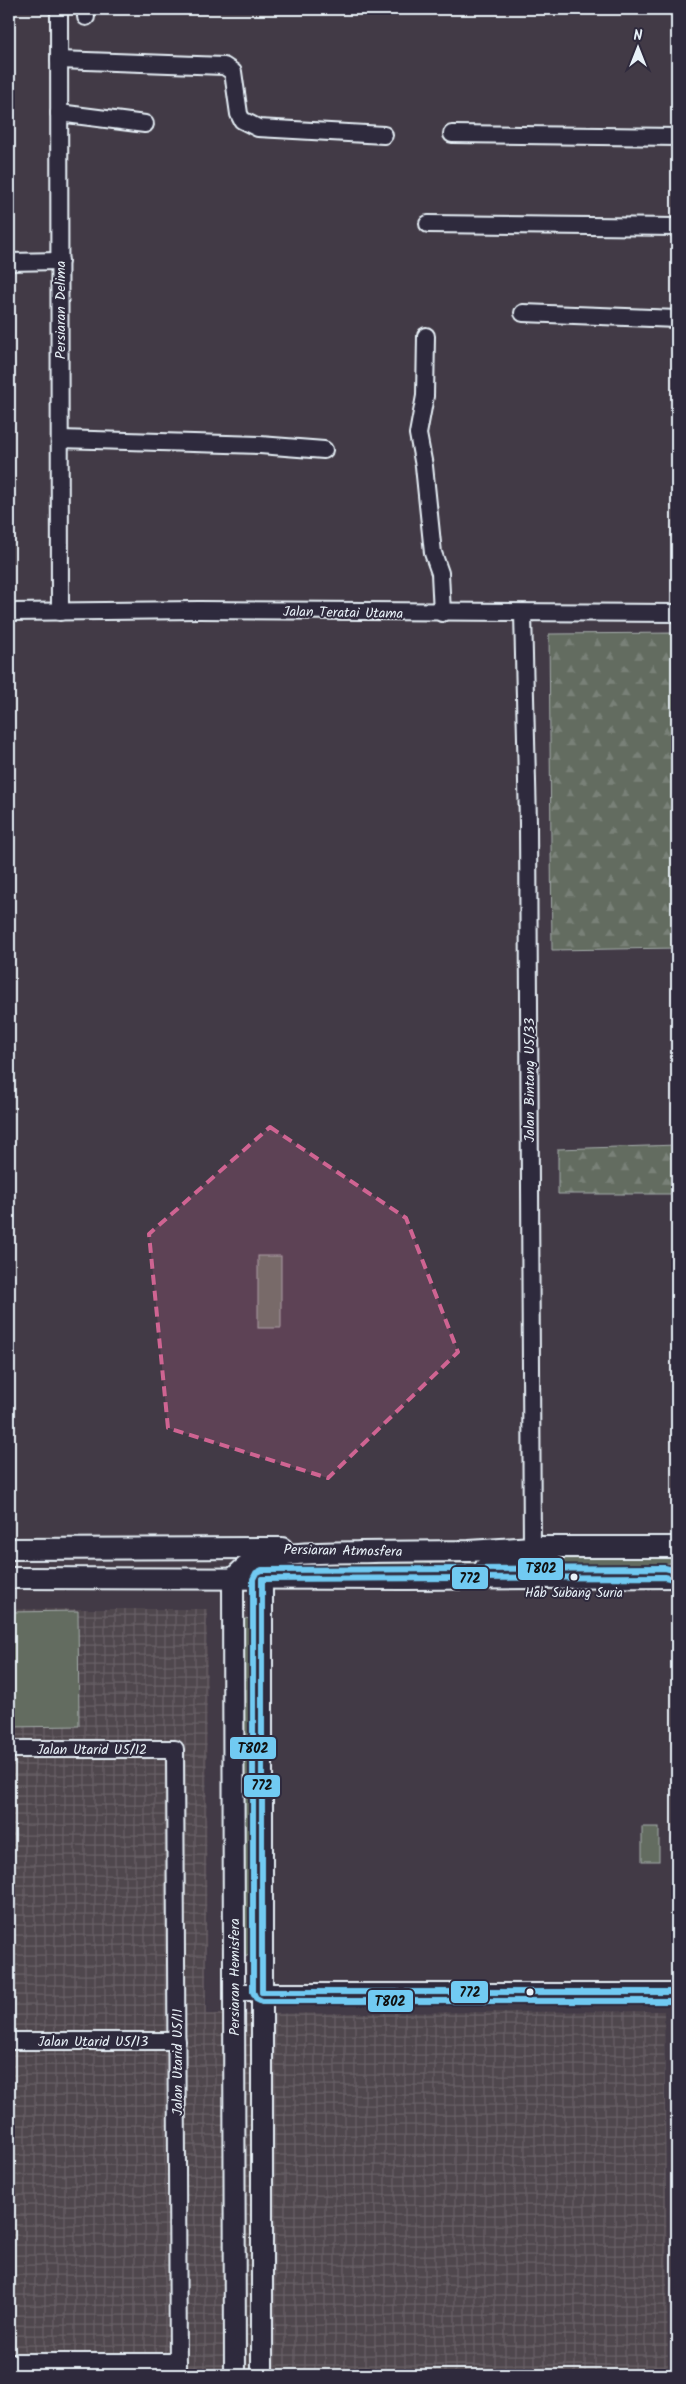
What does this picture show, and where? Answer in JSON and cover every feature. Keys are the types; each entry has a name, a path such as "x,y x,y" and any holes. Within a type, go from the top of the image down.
{"street":[{"name":"Persiaran Delima","path":"59,9 60,612"},
{"path":"59,60 224,66 233,72 240,114 242,120 249,125 272,130 384,135"},
{"path":"59,114 146,124"},
{"path":"452,134 677,137"},
{"path":"428,224 677,227"},
{"path":"9,262 60,261"},
{"path":"523,313 677,319"},
{"path":"426,336 425,396 418,434 424,466 433,553 440,573 442,613"},
{"path":"60,439 260,445 324,450"},
{"name":"Jalan Teratai Utama","path":"9,612 209,610 442,613 677,613"},
{"name":"Jalan Bintang U5/33","path":"523,613 528,823 532,1547"},
{"path":"406,1579 445,1571 506,1567 519,1561 532,1547"},
{"name":"Persiaran Atmosfera","path":"9,1549 297,1548 373,1552 469,1551 532,1547 677,1547"},
{"path":"101,1548 231,1559 248,1565 262,1579"},
{"path":"233,1579 248,1565 264,1560 295,1555 373,1552"},
{"name":"Persiaran Atmosfera","path":"9,1578 673,1578"},
{"name":"Persiaran Hemisfera","path":"233,1579 235,2375"},
{"name":"Persiaran Hemisfera","path":"262,1579 262,2375"},
{"name":"Jalan Utarid U5/12","path":"9,1749 175,1749"},
{"name":"Jalan Utarid U5/11","path":"175,1749 178,2369"},
{"path":"234,1992 677,1992"},
{"name":"Jalan Utarid U5/13","path":"9,2041 177,2041"},
{"path":"9,2362 178,2369"}],"highlighted area":[{"path":"270,1127 406,1218 458,1352 328,1478 168,1428 149,1234"}],"shaded area":[{"path":"9,1609 207,1609 206,2014 664,2011 668,2375 9,2375"}],"green space":[{"path":"677,633 677,948 552,950 549,634"},
{"path":"677,1145 677,1194 558,1194 558,1149"},
{"path":"258,1256 281,1256 281,1328 258,1328"},
{"path":"507,1557 499,1563 434,1563 387,1570 296,1571 292,1565 293,1562"},
{"path":"677,1558 677,1562 644,1567 516,1568 523,1559"},
{"path":"78,1611 79,1726 9,1727 9,1612"},
{"path":"247,1618 252,1623 251,1954 245,1957 242,1956 241,1622"},
{"path":"642,1827 659,1827 659,1861 642,1861"}],"transit line":[{"name":"T802","path":"677,1571 665,1568 262,1570 256,1573 253,1579 253,1992 256,1998 262,2001 677,2001"},
{"name":"772","path":"262,1579 665,1577 677,1580"},
{"name":"772","path":"262,1579 262,1992"},
{"name":"772","path":"262,1992 677,1992"}],"place":[{"name":"Hab Subang Suria","path":"574,1577"}]}
